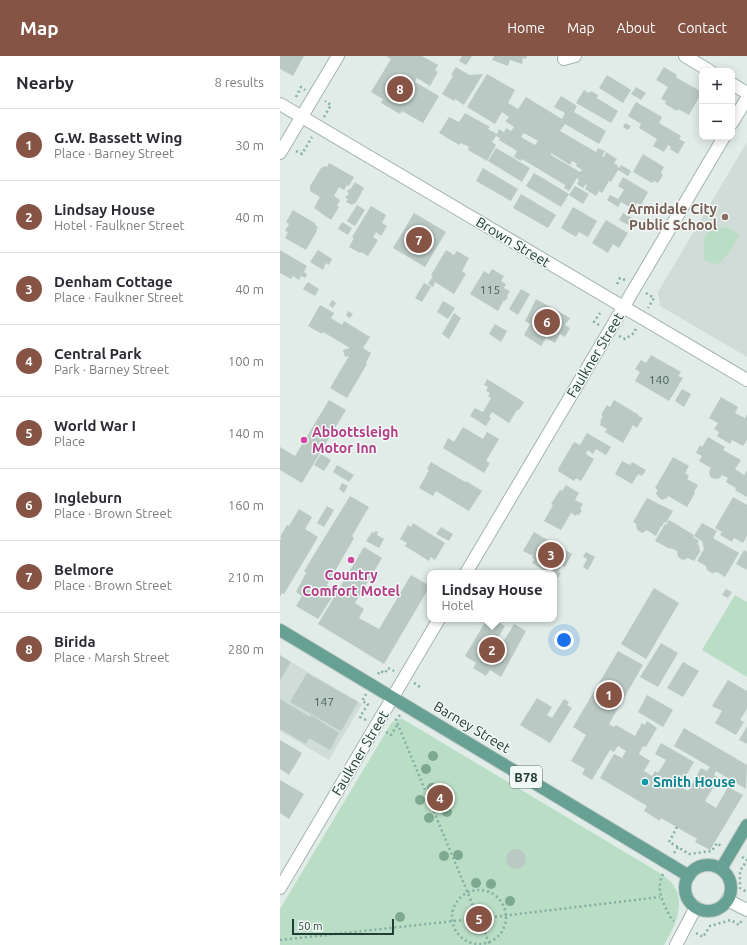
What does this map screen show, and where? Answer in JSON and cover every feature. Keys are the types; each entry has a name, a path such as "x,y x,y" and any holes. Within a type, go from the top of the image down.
{"main road":[{"name":"Barney Street","path":"280,630 689,876"},
{"path":"721,869 746,831"},
{"path":"710,865 721,869 729,880 730,894 727,900 719,908 714,910 708,911 696,907 692,904 686,893 685,887 689,876 693,871 704,866 710,865"}],"street":[{"path":"280,153 338,56"},
{"path":"685,56 705,68"},
{"path":"735,86 747,93"},
{"path":"735,118 747,98"},
{"name":"Brown Street","path":"280,104 747,380"},
{"name":"Faulkner Street","path":"468,570 722,140"},
{"name":"Faulkner Street","path":"280,888 437,622"},
{"path":"727,900 744,916"},
{"path":"676,945 696,907"}],"path":[{"path":"326,102 331,105 326,114"},
{"path":"296,151 302,154 312,138"},
{"path":"617,284 620,278 626,281"},
{"path":"646,293 654,298 647,309"},
{"path":"600,313 594,322 601,326"},
{"path":"620,336 625,339 634,332 636,328"},
{"path":"378,674 380,671 385,673 388,668 396,672"},
{"path":"414,683 420,687"},
{"path":"365,697 362,701 368,704 360,717 365,719"},
{"path":"386,732 391,735 397,722 468,892 476,913 473,919"},
{"path":"677,828 669,842 689,854 712,851 717,843 722,846"},
{"path":"674,853 678,848"},
{"path":"744,858 747,860 740,871 740,888 747,892"},
{"path":"663,874 660,879 660,898 672,920 675,922"},
{"path":"480,890 488,891 496,895 501,901 506,914 505,925 502,932 490,944 473,944 459,936 454,929 452,922 455,903 459,898 468,892 480,890"},
{"path":"481,924 485,918 506,914 660,898"},
{"path":"476,913 483,914 485,918"},
{"path":"697,934 703,937 710,926 730,920 739,925 744,916"},
{"path":"280,940 473,919 475,922 481,924 490,944"}],"shaded area":[{"name":"Armidale City Public School","path":"747,142 747,357 660,306 658,292"},
{"path":"291,662 362,704 329,760 280,731 280,681"}],"green space":[{"path":"727,227 739,235 730,251 720,263 715,264 704,260 704,239 710,230"},
{"path":"735,595 747,602 747,677 702,650"},
{"path":"401,718 663,875 674,886 679,901 679,909 675,924 664,945 280,945 280,909 392,722"}],"building":[{"path":"280,56 304,56 293,76 280,69"},
{"path":"386,56 422,56 438,65 435,70 438,72 430,86 417,78 415,82 439,96 423,123 402,111 400,114 381,103 383,99 371,92 391,59"},
{"path":"462,56 472,56 466,65 459,61"},
{"path":"494,56 527,56 526,59 523,58 522,64 510,60 508,66 492,60"},
{"path":"456,67 469,75 483,74 464,105 455,99 454,101 442,94 453,76 451,75"},
{"path":"664,67 677,75 677,78 699,90 699,97 689,115 678,109 677,111 665,104 666,101 661,99 668,87 656,80"},
{"path":"487,74 515,90 508,103 518,109 526,97 562,119 565,113 554,107 561,96 577,106 574,112 606,131 599,144 565,124 560,131 596,152 598,148 605,151 602,156 604,157 606,152 617,159 614,163 619,168 621,165 631,171 628,176 618,170 602,193 599,191 596,196 585,189 586,184 583,188 577,184 579,180 577,178 569,191 564,188 565,185 522,159 521,161 514,157 517,151 499,140 500,138 496,136 492,142 496,145 487,161 468,150 469,147 461,143 459,145 439,133 449,117 459,122 465,113 490,127 488,129 497,134 499,129 504,132 506,128 511,131 514,127 505,121 509,117 502,112 495,124 467,107","holes":["524,133 538,141 535,145 521,137","551,153 570,165 572,161 582,170 580,172 551,155"]},
{"path":"607,75 631,90 623,103 599,88"},
{"path":"636,87 646,93 641,100 631,94"},
{"path":"584,90 589,93 591,91 598,95 597,98 618,111 611,123 576,103"},
{"path":"636,102 662,117 659,123 681,136 679,139 685,142 678,154 670,149 671,147 668,145 664,152 653,146 657,139 639,128 641,124 628,116"},
{"path":"625,123 631,126 628,130 623,127"},
{"path":"496,148 530,168 522,182 488,161"},
{"path":"643,154 664,167 661,173 663,175 658,183 654,181 652,183 633,172"},
{"path":"329,163 354,177 349,186 347,185 344,190 339,187 334,196 340,200 337,206 339,207 331,220 314,208 320,197 310,191 310,186 321,168 325,166 327,167"},
{"path":"483,168 518,189 511,201 476,181"},
{"path":"534,173 569,194 561,207 526,186"},
{"path":"623,177 648,192 641,205 637,203 633,209 621,202 618,207 607,200 610,195 618,199 624,190 618,186"},
{"path":"355,182 364,188 355,204 354,203 352,205 346,202 348,199 345,198 349,193 347,192"},
{"path":"575,186 589,194 583,204 569,195"},
{"path":"521,194 556,215 548,228 513,208"},
{"path":"357,205 365,210 355,226 347,221"},
{"path":"371,206 386,215 382,223 387,226 381,236 376,232 373,237 378,240 368,256 349,247 354,238 352,237"},
{"path":"573,207 597,221 588,237 579,232 576,237 561,228"},
{"path":"293,210 316,224 315,225 318,227 306,250 285,238 288,232 285,231 289,224 286,222"},
{"path":"414,213 446,232 425,267 393,248"},
{"path":"623,213 634,219 630,226 619,220"},
{"path":"606,220 628,233 619,248 613,244 608,253 592,243"},
{"path":"342,222 352,228 348,235 338,229"},
{"path":"280,250 307,266 304,272 307,274 305,278 301,276 299,280 293,276 291,279 280,273"},
{"path":"318,250 332,259 329,265 326,263 323,270 310,262"},
{"path":"446,250 454,255 457,251 469,258 462,271 466,274 454,294 435,282 433,287 428,284 433,276 431,275"},
{"path":"492,269 504,276 501,281 506,284 504,288 510,291 507,296 508,297 505,301 504,300 498,311 470,294 484,271 489,274"},
{"path":"308,282 319,289 315,296 303,289"},
{"path":"424,283 431,287 422,302 415,298"},
{"path":"521,289 530,294 518,315 509,309"},
{"path":"536,299 570,318 565,325 570,328 565,337 560,334 555,343 546,338 541,346 524,335 530,324 525,321"},
{"path":"332,300 336,303 333,308 329,305"},
{"path":"443,301 455,308 448,319 437,312"},
{"path":"320,305 334,313 331,318 342,325 344,321 370,337 363,348 371,353 366,363 367,364 347,398 330,388 349,356 345,357 343,350 350,348 323,332 322,334 308,326"},
{"path":"348,311 353,314 350,318 346,316"},
{"path":"454,313 461,318 449,339 442,334"},
{"path":"495,324 507,331 501,342 489,334"},
{"path":"651,355 681,372 678,376 683,378 669,401 635,381 640,372 635,369 641,360 646,363"},
{"path":"487,379 524,402 509,423 492,412 489,417 491,418 486,426 470,416 475,408 483,412 491,398 488,396 490,393 486,391 488,387 484,385"},
{"path":"682,389 691,394 684,407 675,401"},
{"path":"721,397 738,407 735,413 745,418 747,414 747,440 743,446 732,440 730,444 717,436 719,432 714,429 718,423 709,418"},
{"path":"329,400 346,410 302,483 280,470 280,447 295,456"},
{"path":"614,400 643,418 637,428 633,425 623,443 605,432 607,429 600,425 600,421 603,416 601,415 607,405 610,407"},
{"path":"463,427 483,439 487,432 499,439 486,461 490,463 484,473 443,448 448,438 454,442"},
{"path":"587,433 611,447 606,455 596,449 593,454 588,450 586,454 594,459 581,481 576,478 574,481 558,471 558,469 574,442 580,445"},
{"path":"708,437 725,447 723,450 741,460 735,469 744,475 747,470 747,497 735,490 736,488 726,482 728,478 722,475 720,478 715,479 710,477 709,471 711,468 699,461 702,456 696,453 700,445 702,447"},
{"path":"321,454 331,460 324,471 314,465"},
{"path":"673,457 689,466 685,473 689,476 687,479 698,485 687,507 668,496 662,500 656,493 658,490 655,488"},
{"path":"622,461 630,465 632,462 646,470 642,476 638,474 632,484 615,474"},
{"path":"431,462 482,491 469,511 436,491 433,496 419,488 429,470 427,469"},
{"path":"337,465 354,475 349,482 333,472"},
{"path":"342,483 348,486 344,493 339,489"},
{"path":"566,485 579,493 575,500 583,504 579,515 577,514 576,516 571,513 561,530 544,521 553,505 551,504 560,490 562,491"},
{"path":"350,496 369,507 352,536 354,538 327,585 335,590 335,593 318,619 296,606 302,596 296,592 306,573 304,571"},
{"path":"733,497 747,505 747,536 743,543 734,538 732,542 720,535 722,532 715,528"},
{"path":"647,498 673,511 666,523 664,522 662,527 661,526 656,536 647,530 642,533 637,530 636,524 633,522"},
{"path":"327,506 334,510 324,527 317,523"},
{"path":"299,509 312,517 305,529 318,537 284,594 282,593 280,597 280,537 287,525 289,526"},
{"path":"669,520 694,535 693,537 699,541 697,544 699,545 700,552 694,561 688,558 683,560 678,557 677,551 655,541"},
{"path":"413,523 445,543 435,560 431,557 429,561 405,546 407,543 400,539 408,525 411,527"},
{"path":"702,523 717,531 713,538 739,553 725,577 717,572 712,573 707,570 706,566 697,561 704,549 702,541 694,536"},
{"path":"441,527 453,534 449,541 436,534"},
{"path":"375,531 378,532 377,535 384,539 379,548 366,541 372,532 374,533"},
{"path":"534,532 572,554 565,567 562,565 558,572 561,573 558,578 557,570 544,570 532,563 534,559 532,558 533,556 523,551"},
{"path":"364,547 382,558 355,603 364,609 359,618 379,629 411,575 427,584 427,591 384,664 318,624"},
{"path":"744,550 747,552 747,570 736,564"},
{"path":"586,552 595,557 588,570 583,567 587,559 583,557"},
{"path":"654,588 679,603 646,659 621,644"},
{"path":"726,589 732,592 728,598 722,595"},
{"path":"485,622 498,622 505,626 495,643 501,646 514,624 526,631 501,677 490,670 486,676 473,668 476,663 465,656"},
{"path":"661,643 678,653 658,687 640,677"},
{"name":"Smith House","path":"618,651 643,665 609,724 614,727 616,725 635,736 642,723 645,725 647,721 657,728 646,747 643,746 639,754 650,761 644,771 652,776 655,771 658,773 666,760 655,754 661,743 694,762 680,786 688,791 701,768 707,771 710,767 674,746 684,728 747,765 746,789 716,771 714,775 719,778 705,801 716,808 728,787 743,795 710,850 695,842 697,839 661,818 660,821 644,811 647,806 600,778 614,754 622,758 626,751 618,746 614,752 610,750 592,780 582,774 585,769 571,761 586,735 573,727"},
{"path":"280,655 291,662 280,681"},
{"path":"683,662 699,671 683,697 667,688"},
{"path":"307,673 358,702 341,731 290,702"},
{"path":"728,680 747,691 747,709 740,720 744,722 736,735 715,723 722,711 712,706"},
{"path":"647,695 673,710 663,727 638,712"},
{"path":"537,698 552,707 547,715 552,718 564,699 569,702 567,705 572,708 550,743 520,725"},
{"path":"280,699 310,717 311,715 339,733 330,750 309,738 306,744 280,729"},
{"path":"747,726 747,744 739,740"},
{"path":"280,740 302,753 289,775 280,769"},
{"path":"280,780 304,794 289,819 280,813"},
{"path":"516,849 523,852 526,859 523,866 516,869 509,866 506,859 509,852"}],"place":[{"name":"Birida","path":"400,89"},
{"name":"Armidale City Public School","path":"725,217"},
{"name":"Belmore","path":"419,240"},
{"name":"Ingleburn","path":"547,322"},
{"name":"Abbottsleigh Motor Inn","path":"304,440"},
{"name":"Denham Cottage","path":"551,555"},
{"name":"Country Comfort Motel","path":"351,560"},
{"name":"Lindsay House","path":"492,650"},
{"name":"G.W. Bassett Wing","path":"609,695"},
{"name":"Smith House","path":"645,782"},
{"name":"Central Park","path":"440,798"},
{"name":"World War I","path":"479,919"}]}
